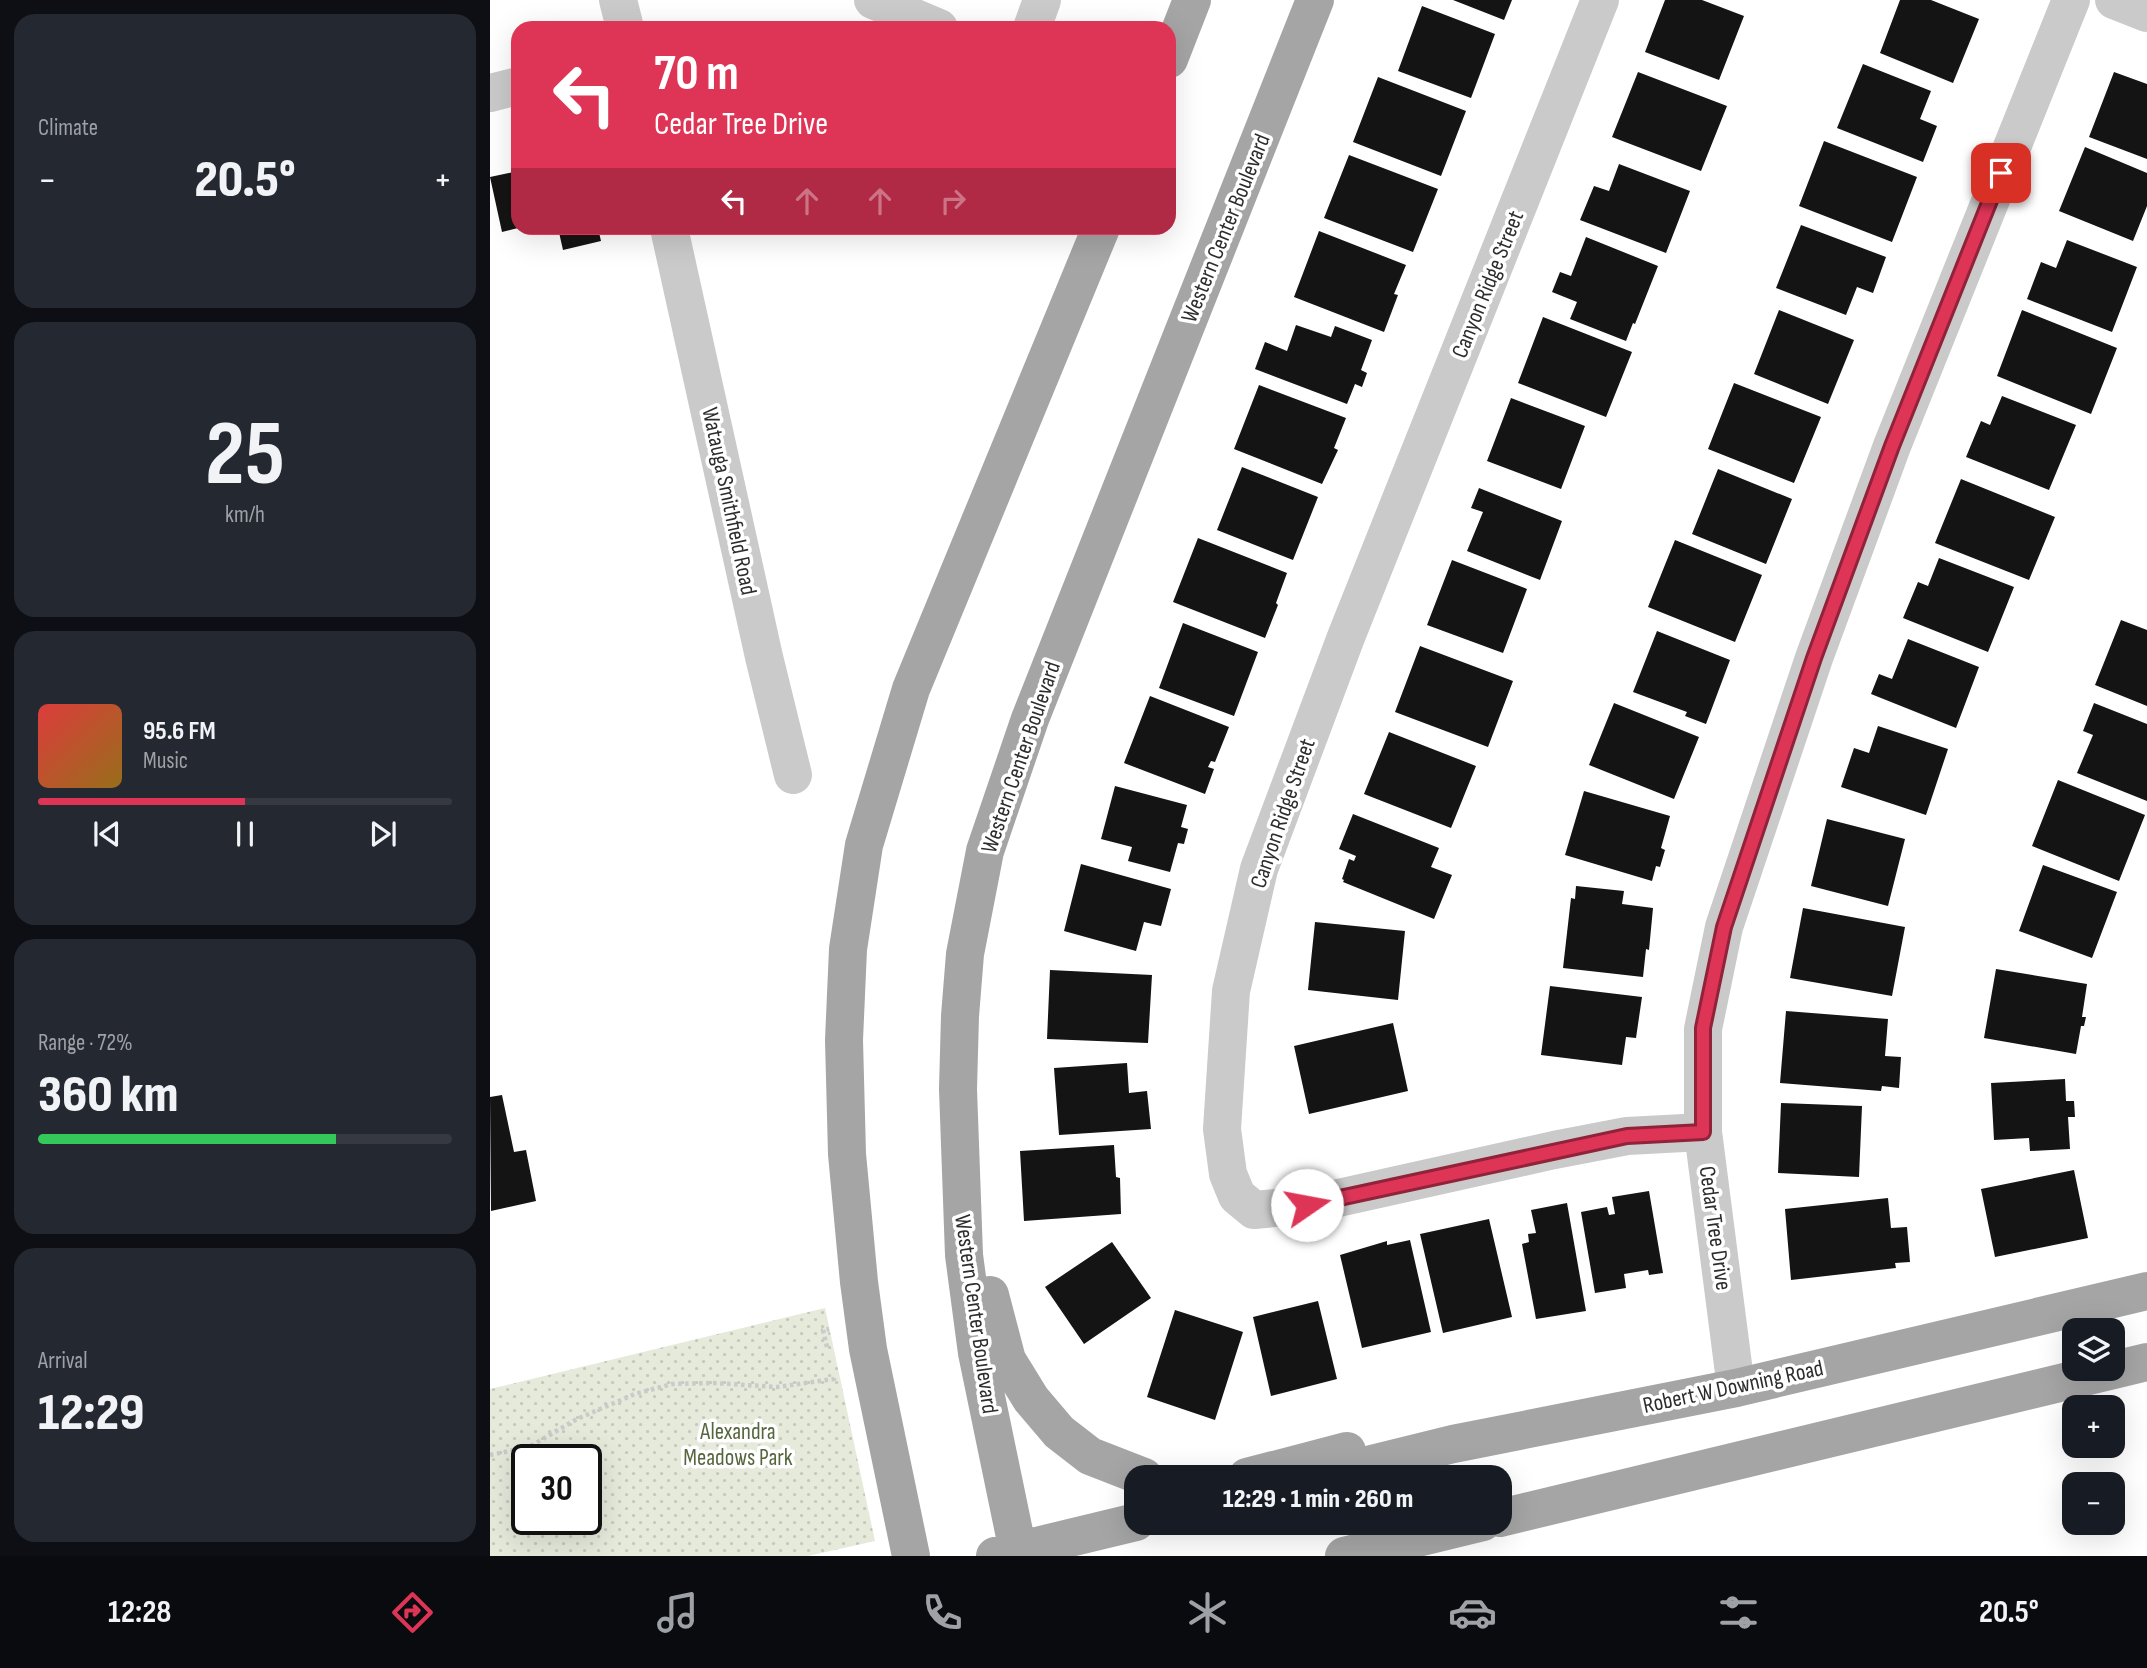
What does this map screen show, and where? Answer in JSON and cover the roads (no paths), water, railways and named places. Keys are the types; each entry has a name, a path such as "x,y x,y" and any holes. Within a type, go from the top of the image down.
{"main road":[{"path":"1176,41 1192,0"},
{"name":"Western Center Boulevard","path":"1010,1554 977,1353 964,1255 960,1180 960,1016 965,954 985,850 1030,719 1315,0"},
{"path":"911,1556 864,1320 847,1154 844,1040 848,949 864,845 911,689 1098,235"},
{"path":"960,1180 1007,1360 1031,1399 1059,1432 1090,1456 1124,1469"},
{"name":"Robert W Downing Road","path":"1368,1465 1453,1444 1736,1388 2147,1291"},
{"path":"1512,1515 2147,1362"},
{"path":"1294,1465 1419,1433 1453,1444"},
{"path":"1010,1554 1124,1525"},
{"path":"1344,1556 1430,1535"}],"street":[{"path":"618,0 623,21"},
{"path":"873,0 922,21"},
{"path":"1034,21 1042,0"},
{"name":"Canyon Ridge Street","path":"1600,0 1346,637 1259,869 1231,991 1222,1129 1228,1174 1237,1196 1254,1210 1307,1205 1627,1136 1703,1132"},
{"name":"Cedar Tree Drive","path":"1736,1388 1703,1132 1703,1028 1724,927 1814,658 1892,446 2071,0"},
{"path":"2113,0 2147,13"},
{"path":"490,93 511,88"},
{"name":"Watauga Smithfield Road","path":"671,235 764,657 793,775"}],"park label":[{"name":"Alexandra Meadows Park","path":"738,1444"}]}
